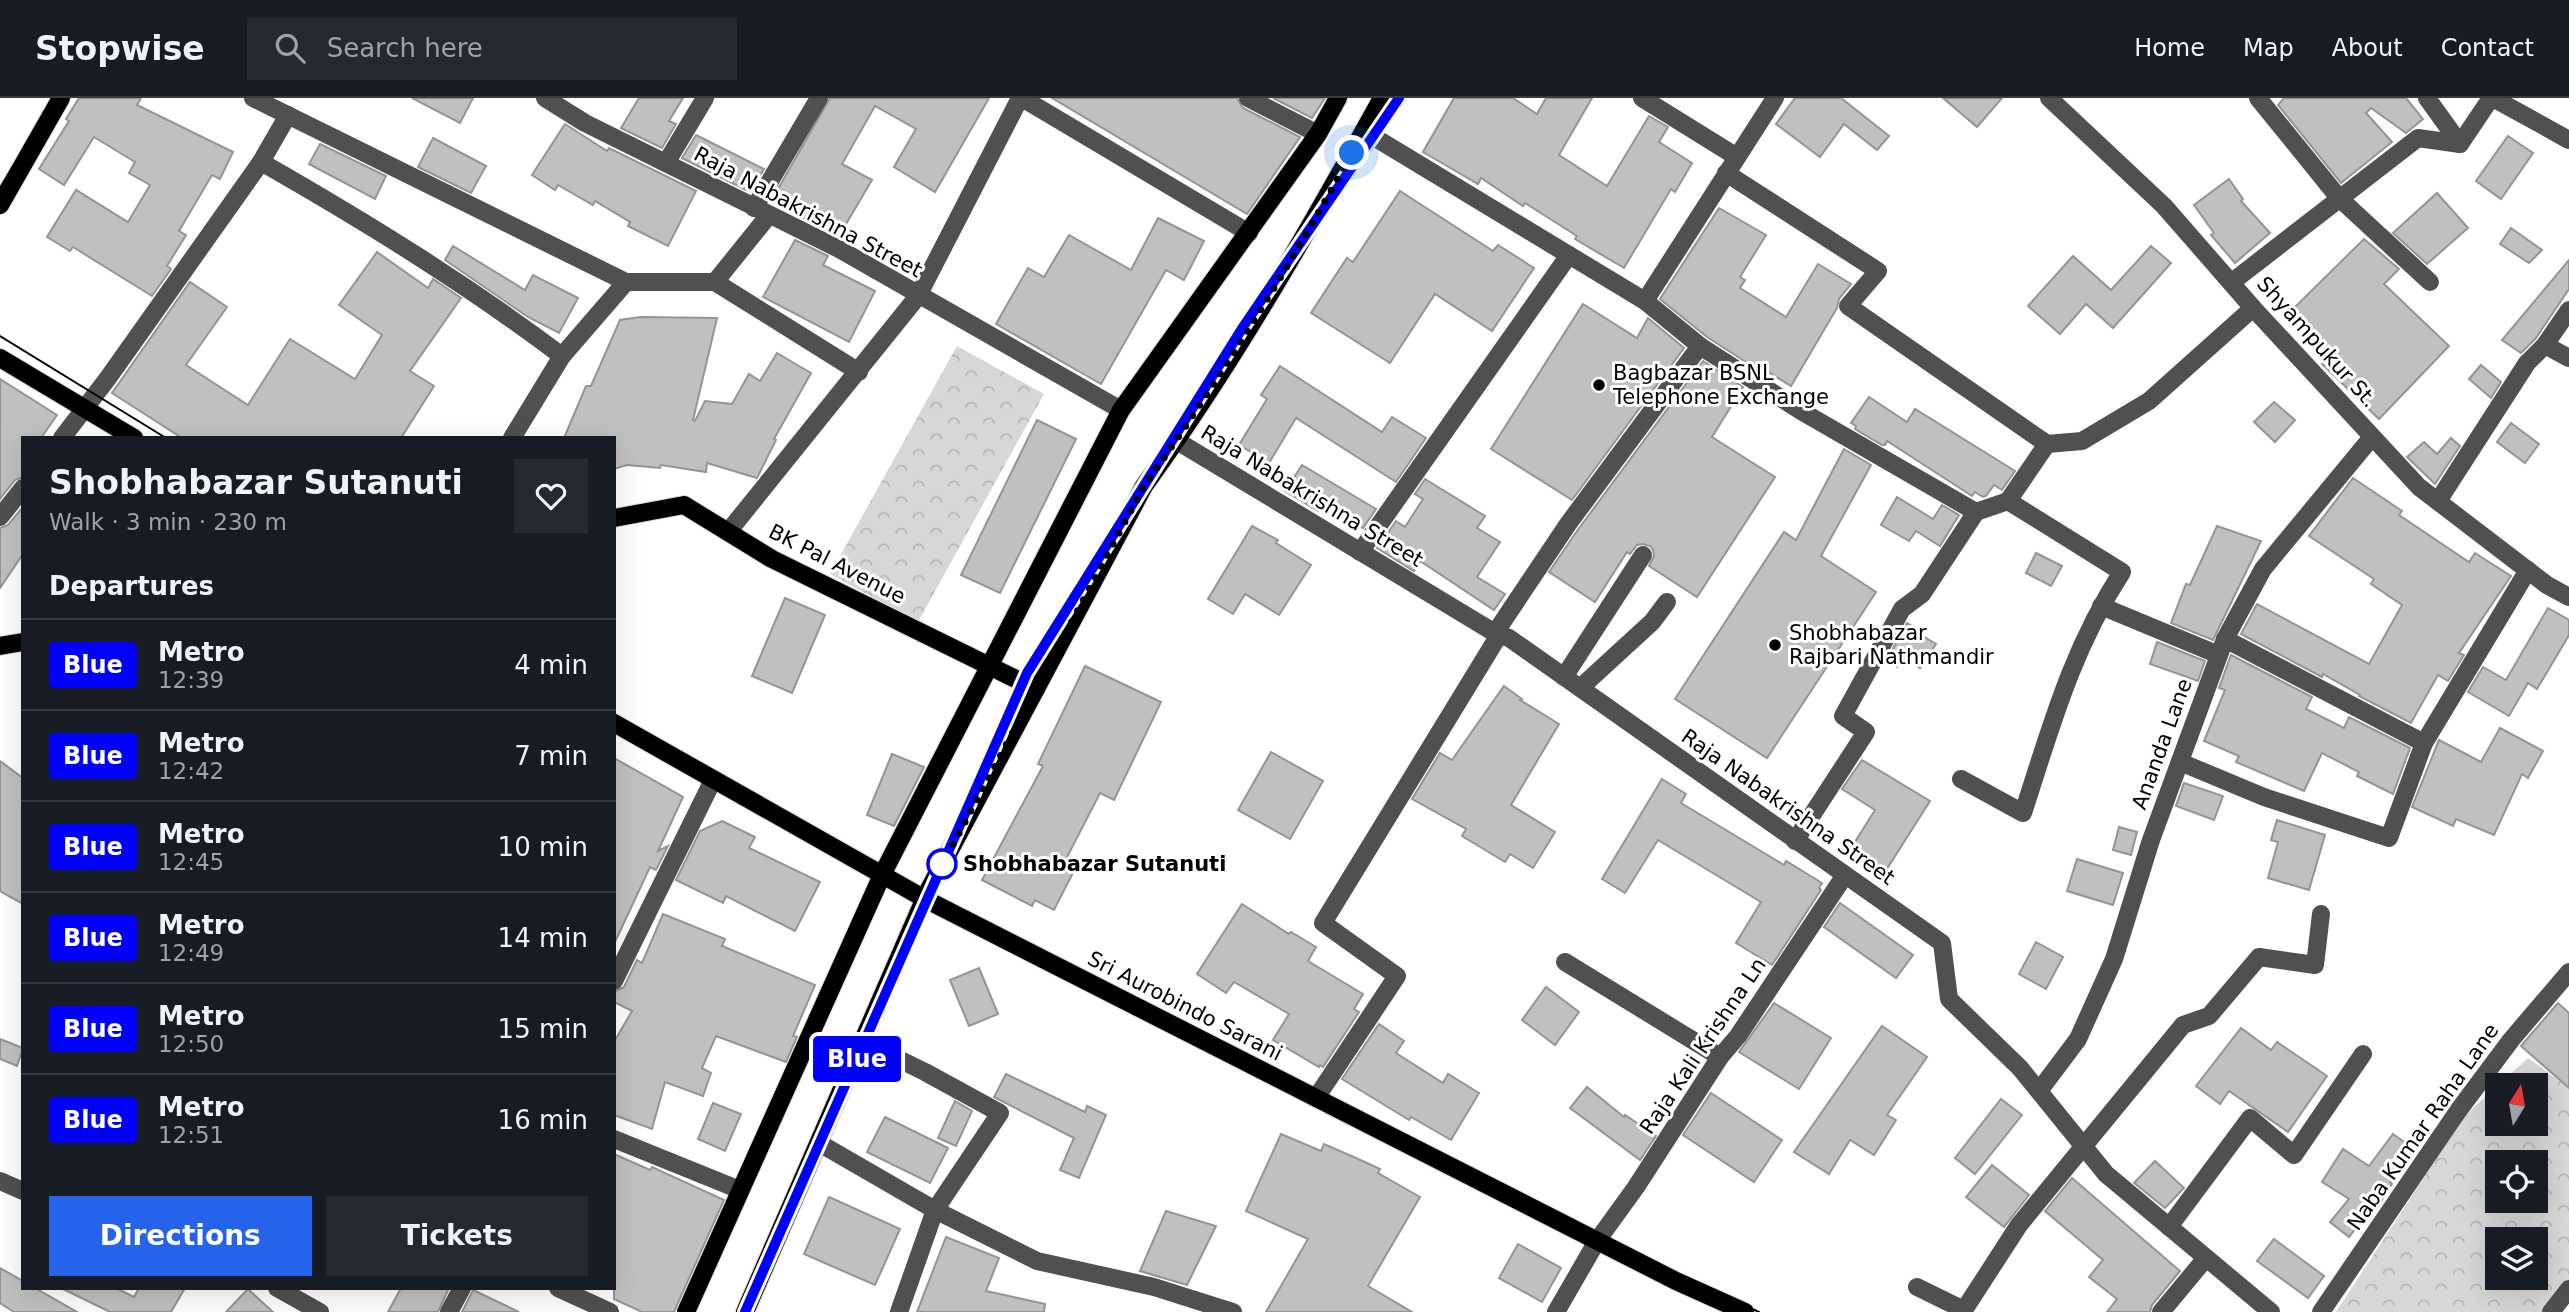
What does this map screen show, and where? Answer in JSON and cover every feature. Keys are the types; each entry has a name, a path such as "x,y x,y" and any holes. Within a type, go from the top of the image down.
{"main road":[{"path":"0,205 61,98"},
{"path":"686,1312 882,875 1121,410 1318,134 1338,98"},
{"path":"745,1312 925,899 1144,486 1177,441 1315,220 1382,98"},
{"path":"0,358 131,436"},
{"name":"BK Pal Avenue","path":"616,518 684,505 772,559 1036,689"},
{"path":"0,646 21,642"},
{"name":"Sri Aurobindo Sarani","path":"616,724 925,899 1597,1241 1745,1312"}],"street":[{"path":"253,98 626,282 715,282 859,372"},
{"name":"Raja Nabakrishna Street","path":"545,98 585,123 839,249 1121,410"},
{"path":"666,163 705,98"},
{"path":"715,282 762,211 819,98"},
{"path":"728,532 918,296 1021,98 1248,233"},
{"path":"1248,98 1318,134"},
{"path":"1642,98 1737,157"},
{"path":"1645,301 1775,98"},
{"name":"Shyampukur St.","path":"2049,98 2164,206 2253,308 2419,487 2547,585 2569,597"},
{"path":"2259,98 2339,198 2430,282"},
{"path":"2427,98 2460,144"},
{"path":"2460,144 2492,98 2569,141"},
{"path":"64,436 108,378 261,162 288,115"},
{"path":"1364,131 1645,301 1700,346 1801,411 1976,512"},
{"path":"2232,282 2418,138 2460,144"},
{"path":"261,162 347,211 493,304 562,356"},
{"path":"1726,173 1878,271 1848,306 2048,444 2082,440 2148,401 2253,308"},
{"path":"1360,552 1569,255"},
{"path":"513,436 562,356 626,282"},
{"path":"2438,501 2527,363 2545,345 2569,310"},
{"path":"2545,345 2569,358"},
{"path":"1316,1098 1397,976 1323,923 1497,634 1568,524 1700,346"},
{"name":"Ananda Lane","path":"2039,1091 2078,1040 2113,959 2151,840 2222,647 2263,569 2372,437"},
{"name":"Raja Nabakrishna Street","path":"1177,441 1497,634 1509,638 1942,943 1949,999 2020,1068 2106,1174 2271,1312"},
{"path":"1795,841 1866,732 1843,716 1902,609 1922,594 1976,512 2008,501 2048,444"},
{"path":"0,517 21,491"},
{"path":"1961,779 2023,813 2070,672 2101,606 2122,572 2008,501"},
{"path":"1564,677 1643,555"},
{"path":"2180,762 2264,797 2389,838 2424,743 2528,570"},
{"path":"1580,688 1651,622 1667,602"},
{"path":"2101,606 2222,647 2424,743"},
{"path":"616,977 713,779"},
{"name":"Raja Kali Krishna Ln","path":"1556,1312 1597,1241 1845,875"},
{"path":"1917,1287 1964,1310 2020,1225 2183,1025 2209,1016 2259,957 2315,965 2321,914"},
{"path":"1565,962 1720,1057"},
{"name":"Naba Kumar Raha Lane","path":"2320,1312 2458,1111 2511,1040 2569,972"},
{"path":"862,1041 1000,1113 935,1210 899,1312"},
{"path":"2169,1227 2250,1118 2294,1155 2363,1054"},
{"path":"616,1140 740,1190"},
{"path":"819,1143 935,1210 1037,1261 1154,1287 1233,1312"},
{"path":"0,1181 21,1190"},
{"path":"2161,1312 2206,1258"},
{"path":"2551,1312 2569,1289"},
{"path":"281,1290 320,1312"},
{"path":"449,1312 462,1290"},
{"path":"562,1290 610,1312"}],"green space":[{"path":"957,346 1044,394 918,622 830,574"},
{"path":"2528,1058 2569,1088 2569,1281 2544,1312 2336,1312 2463,1118 2485,1097 2485,1136 2548,1136 2548,1073 2512,1073"}],"building":[{"path":"79,98 141,98 137,105 233,152 220,179 212,175 179,231 186,235 167,266 171,269 152,296 73,247 70,251 47,237 76,190 128,222 150,185 129,173 135,162 94,137 64,185 39,169 69,121 66,119"},
{"path":"412,98 473,98 460,123"},
{"path":"639,98 683,98 669,121 676,124 662,148 621,128"},
{"path":"830,98 989,98 935,192 894,167 916,129 875,106 842,164 872,180 839,236 771,201"},
{"path":"1052,98 1237,98 1243,108 1300,137 1247,214"},
{"path":"1273,98 1325,98 1312,118"},
{"path":"1454,98 1513,98 1537,114 1546,98 1592,98 1559,155 1607,186 1649,116 1668,127 1659,142 1692,163 1675,192 1671,189 1624,268 1575,239 1577,236 1525,203 1523,206 1481,178 1478,184 1423,152"},
{"path":"1795,98 1841,98 1889,136 1877,150 1844,124 1820,157 1776,124"},
{"path":"1943,98 2002,98 1977,127"},
{"path":"2284,98 2406,98 2423,119 2406,133 2371,108 2366,113 2392,142 2341,183 2278,105"},
{"path":"565,124 607,151 609,148 696,191 668,246 628,226 630,222 595,201 593,205 558,185 555,190 532,175"},
{"path":"696,135 764,169 751,190 746,190 682,158"},
{"path":"2508,136 2533,153 2501,199 2476,181"},
{"path":"433,138 486,166 471,193 418,167"},
{"path":"320,144 386,176 375,199 309,164"},
{"path":"2229,179 2243,199 2241,201 2270,233 2235,263 2211,235 2214,233 2194,205"},
{"path":"1400,191 1493,251 1498,245 1534,268 1492,331 1435,294 1390,363 1311,313 1347,258 1353,262"},
{"path":"2437,193 2468,228 2427,264 2393,233"},
{"path":"1719,208 1766,235 1740,277 1745,280 1740,288 1786,317 1818,264 1851,284 1839,299 1837,308 1791,386 1757,365 1755,368 1707,337 1660,299"},
{"path":"1158,218 1204,241 1184,280 1166,270 1101,384 996,324 1028,268 1044,277 1069,235 1131,270"},
{"path":"2511,228 2542,250 2529,263 2500,244"},
{"path":"2364,239 2399,269 2384,284 2449,346 2379,419 2322,364 2334,351 2292,310"},
{"path":"795,240 828,256 823,265 875,291 849,342 763,297"},
{"path":"453,246 525,290 533,275 578,298 559,333 528,317 445,260"},
{"path":"2151,246 2171,263 2113,328 2086,304 2060,334 2028,306 2073,256 2111,290"},
{"path":"377,252 428,288 433,279 461,298 410,371 434,386 402,436 179,436 112,393 190,282 227,307 186,365 248,405 290,339 355,379 382,335 339,305"},
{"path":"2569,260 2569,289 2536,338 2521,353 2502,340"},
{"path":"1583,304 1637,338 1648,318 1684,348 1572,500 1491,449"},
{"path":"641,317 717,318 693,420 695,421 705,401 732,404 749,374 760,381 777,353 811,373 774,439 776,440 757,478 707,463 706,472 661,465 660,468 627,465 616,468 616,436 565,436 586,386 591,386 620,320"},
{"path":"1703,361 1743,387 1712,437 1775,477 1697,597 1649,566 1654,556 1653,550 1643,544 1637,545 1630,554 1627,552 1595,602 1549,572"},
{"path":"2481,365 2501,382 2491,398 2469,379"},
{"path":"1280,366 1382,432 1392,417 1426,438 1396,482 1296,418 1269,463 1239,445 1267,399 1261,395"},
{"path":"0,379 57,415 42,436 21,436 21,478 15,480 0,499"},
{"path":"1869,397 1907,422 1915,409 2015,471 2002,490 1994,485 1986,496 1975,492 1972,496 1887,441 1882,445 1855,429 1856,426 1851,423"},
{"path":"2274,402 2295,420 2275,442 2254,422"},
{"path":"1037,420 1076,439 1000,593 961,575"},
{"path":"2511,423 2539,444 2525,463 2497,442"},
{"path":"2451,438 2460,446 2435,484 2407,457 2424,442 2437,454"},
{"name":"Shobhabazar Rajbari Nathmandir","path":"1844,449 1871,465 1821,556 1876,592 1767,758 1675,699 1784,532 1796,540"},
{"path":"1302,465 1376,509 1363,528 1324,502 1318,511 1285,491"},
{"path":"2353,478 2402,511 2399,515 2469,562 2475,553 2511,576 2459,653 2464,655 2448,681 2438,675 2411,723 2323,674 2322,677 2241,634 2257,604 2369,664 2402,605 2371,584 2374,579 2309,536"},
{"path":"1425,479 1485,516 1477,528 1500,542 1477,577 1505,594 1494,610 1420,561 1414,571 1377,548 1396,521 1405,527 1423,499 1415,494"},
{"path":"1897,497 1933,519 1942,505 1959,515 1940,546 1916,531 1909,541 1881,525"},
{"path":"21,509 21,557 0,588 0,528 8,525"},
{"path":"1252,526 1278,540 1276,543 1311,565 1279,615 1245,594 1233,614 1208,599"},
{"path":"2217,526 2261,541 2213,640 2171,623 2186,584 2190,585"},
{"path":"2036,553 2062,566 2051,586 2026,573"},
{"path":"785,598 825,615 792,693 752,676"},
{"path":"2548,608 2569,620 2569,635 2537,689 2528,683 2509,716 2468,692 2483,667 2506,680"},
{"path":"1907,623 1936,644 1920,668 1903,657 1897,667 1886,661"},
{"path":"2157,642 2205,661 2198,681 2150,664"},
{"path":"2231,655 2312,697 2306,709 2344,728 2349,717 2410,748 2393,794 2357,776 2359,772 2322,753 2304,791 2236,762 2239,756 2204,741 2225,690 2219,688"},
{"path":"1085,666 1161,702 1114,800 1100,793 1066,859 1077,865 1054,910 1035,900 1032,906 982,880 1043,766 1038,764"},
{"path":"1504,686 1522,699 1520,700 1559,724 1511,805 1555,832 1533,868 1510,854 1505,862 1462,836 1466,829 1412,799 1440,753 1452,760"},
{"path":"2500,728 2543,751 2528,778 2522,774 2494,835 2456,819 2453,826 2412,807 2439,740 2481,762"},
{"path":"1271,752 1323,781 1290,839 1238,810"},
{"path":"892,754 924,767 894,826 867,815"},
{"path":"616,759 683,797 658,851 668,846 656,870 650,867 616,940"},
{"path":"1862,760 1930,801 1883,875 1848,853 1875,810 1842,789"},
{"path":"0,761 21,777 21,903 0,891"},
{"path":"1662,779 1686,794 1681,803 1784,865 1786,861 1822,883 1819,888 1821,890 1772,965 1736,943 1761,902 1658,840 1625,893 1602,879"},
{"path":"2184,783 2223,796 2214,820 2176,806"},
{"path":"2277,820 2325,835 2309,890 2268,878 2278,842 2271,840"},
{"path":"722,821 755,837 749,848 820,882 795,931 726,896 723,903 676,880 700,831"},
{"path":"2119,827 2137,832 2131,855 2113,850"},
{"path":"2077,859 2123,873 2113,905 2067,891"},
{"path":"1840,903 1913,955 1896,978 1824,927"},
{"path":"1242,904 1289,934 1291,932 1316,947 1308,961 1363,994 1354,1009 1359,1012 1323,1067 1273,1040 1289,1014 1234,982 1226,993 1197,974"},
{"path":"663,914 725,939 722,946 815,985 793,1036 797,1037 786,1062 716,1036 702,1068 711,1073 703,1096 665,1082 652,1129 616,1116 616,1039 632,1011 616,1003 616,991 624,987 637,960 642,963"},
{"path":"2036,942 2063,957 2046,989 2019,974"},
{"path":"979,968 998,1014 969,1026 950,980"},
{"path":"1546,987 1579,1012 1555,1045 1522,1020"},
{"path":"1774,1003 1831,1038 1799,1089 1739,1052"},
{"path":"2558,1003 2569,1013 2569,1088 2521,1046"},
{"path":"1379,1024 1404,1041 1396,1053 1443,1083 1448,1074 1479,1093 1451,1140 1411,1117 1409,1120 1342,1079"},
{"path":"1882,1026 1927,1057 1887,1115 1896,1120 1874,1155 1850,1140 1829,1174 1794,1152"},
{"path":"2241,1028 2271,1050 2277,1042 2327,1076 2288,1132 2229,1091 2220,1104 2196,1086"},
{"path":"0,1039 21,1047 17,1066 0,1059"},
{"path":"1006,1074 1085,1112 1087,1106 1106,1115 1079,1178 1060,1170 1074,1138 994,1097"},
{"path":"1587,1087 1624,1117 1625,1115 1656,1136 1640,1160 1570,1108"},
{"path":"1711,1093 1782,1140 1754,1182 1683,1135"},
{"path":"2001,1099 2022,1115 1975,1174 1955,1158"},
{"path":"955,1101 972,1111 956,1146 938,1138"},
{"path":"713,1103 741,1114 725,1151 698,1139"},
{"path":"885,1117 948,1148 930,1183 867,1152"},
{"path":"1281,1134 1321,1151 1324,1144 1356,1158 1380,1169 1378,1173 1420,1197 1368,1286 1412,1312 1266,1312 1308,1239 1246,1211"},
{"path":"2393,1134 2414,1149 2390,1182 2392,1184 2377,1208 2373,1206 2349,1237 2330,1222 2349,1199 2322,1182 2343,1149 2369,1166"},
{"path":"616,1155 650,1170 652,1167 724,1200 674,1312 642,1312 614,1299"},
{"path":"2155,1161 2184,1188 2165,1208 2134,1183"},
{"path":"1992,1165 2029,1195 2004,1227 1966,1197"},
{"path":"2072,1178 2180,1271 2152,1305 2150,1312 2107,1312 2117,1299 2089,1277 2103,1260 2045,1211"},
{"path":"829,1197 900,1229 875,1285 804,1254"},
{"path":"1166,1211 1216,1226 1187,1285 1140,1271"},
{"path":"946,1237 999,1258 986,1291 1045,1304 1044,1312 917,1312"},
{"path":"2274,1239 2324,1276 2308,1298 2257,1261"},
{"path":"1518,1244 1561,1268 1542,1302 1499,1278"},
{"path":"0,1268 21,1280 21,1290 38,1290 77,1312 14,1312 0,1303"},
{"path":"65,1290 120,1290 134,1297 138,1290 184,1290 171,1312 110,1312"},
{"path":"249,1290 273,1312 226,1312"},
{"path":"400,1290 448,1290 438,1312 388,1312"},
{"path":"473,1290 519,1312 462,1312"}],"tram line":[{"path":"0,188 55,98"},
{"path":"0,336 163,436"},
{"path":"616,715 859,858 952,907 1677,1275 1759,1312"}],"metro line":[{"name":"Blue","path":"745,1312 1027,673 1243,327 1399,98"}],"place":[{"name":"Bagbazar BSNL Telephone Exchange","path":"1599,385"},
{"name":"Shobhabazar Rajbari Nathmandir","path":"1775,645"},
{"name":"Shobhabazar Sutanuti","path":"942,864"}],"route":[{"path":"942,864 939,871 1144,486 1177,441 1315,220 1352,153"}]}
